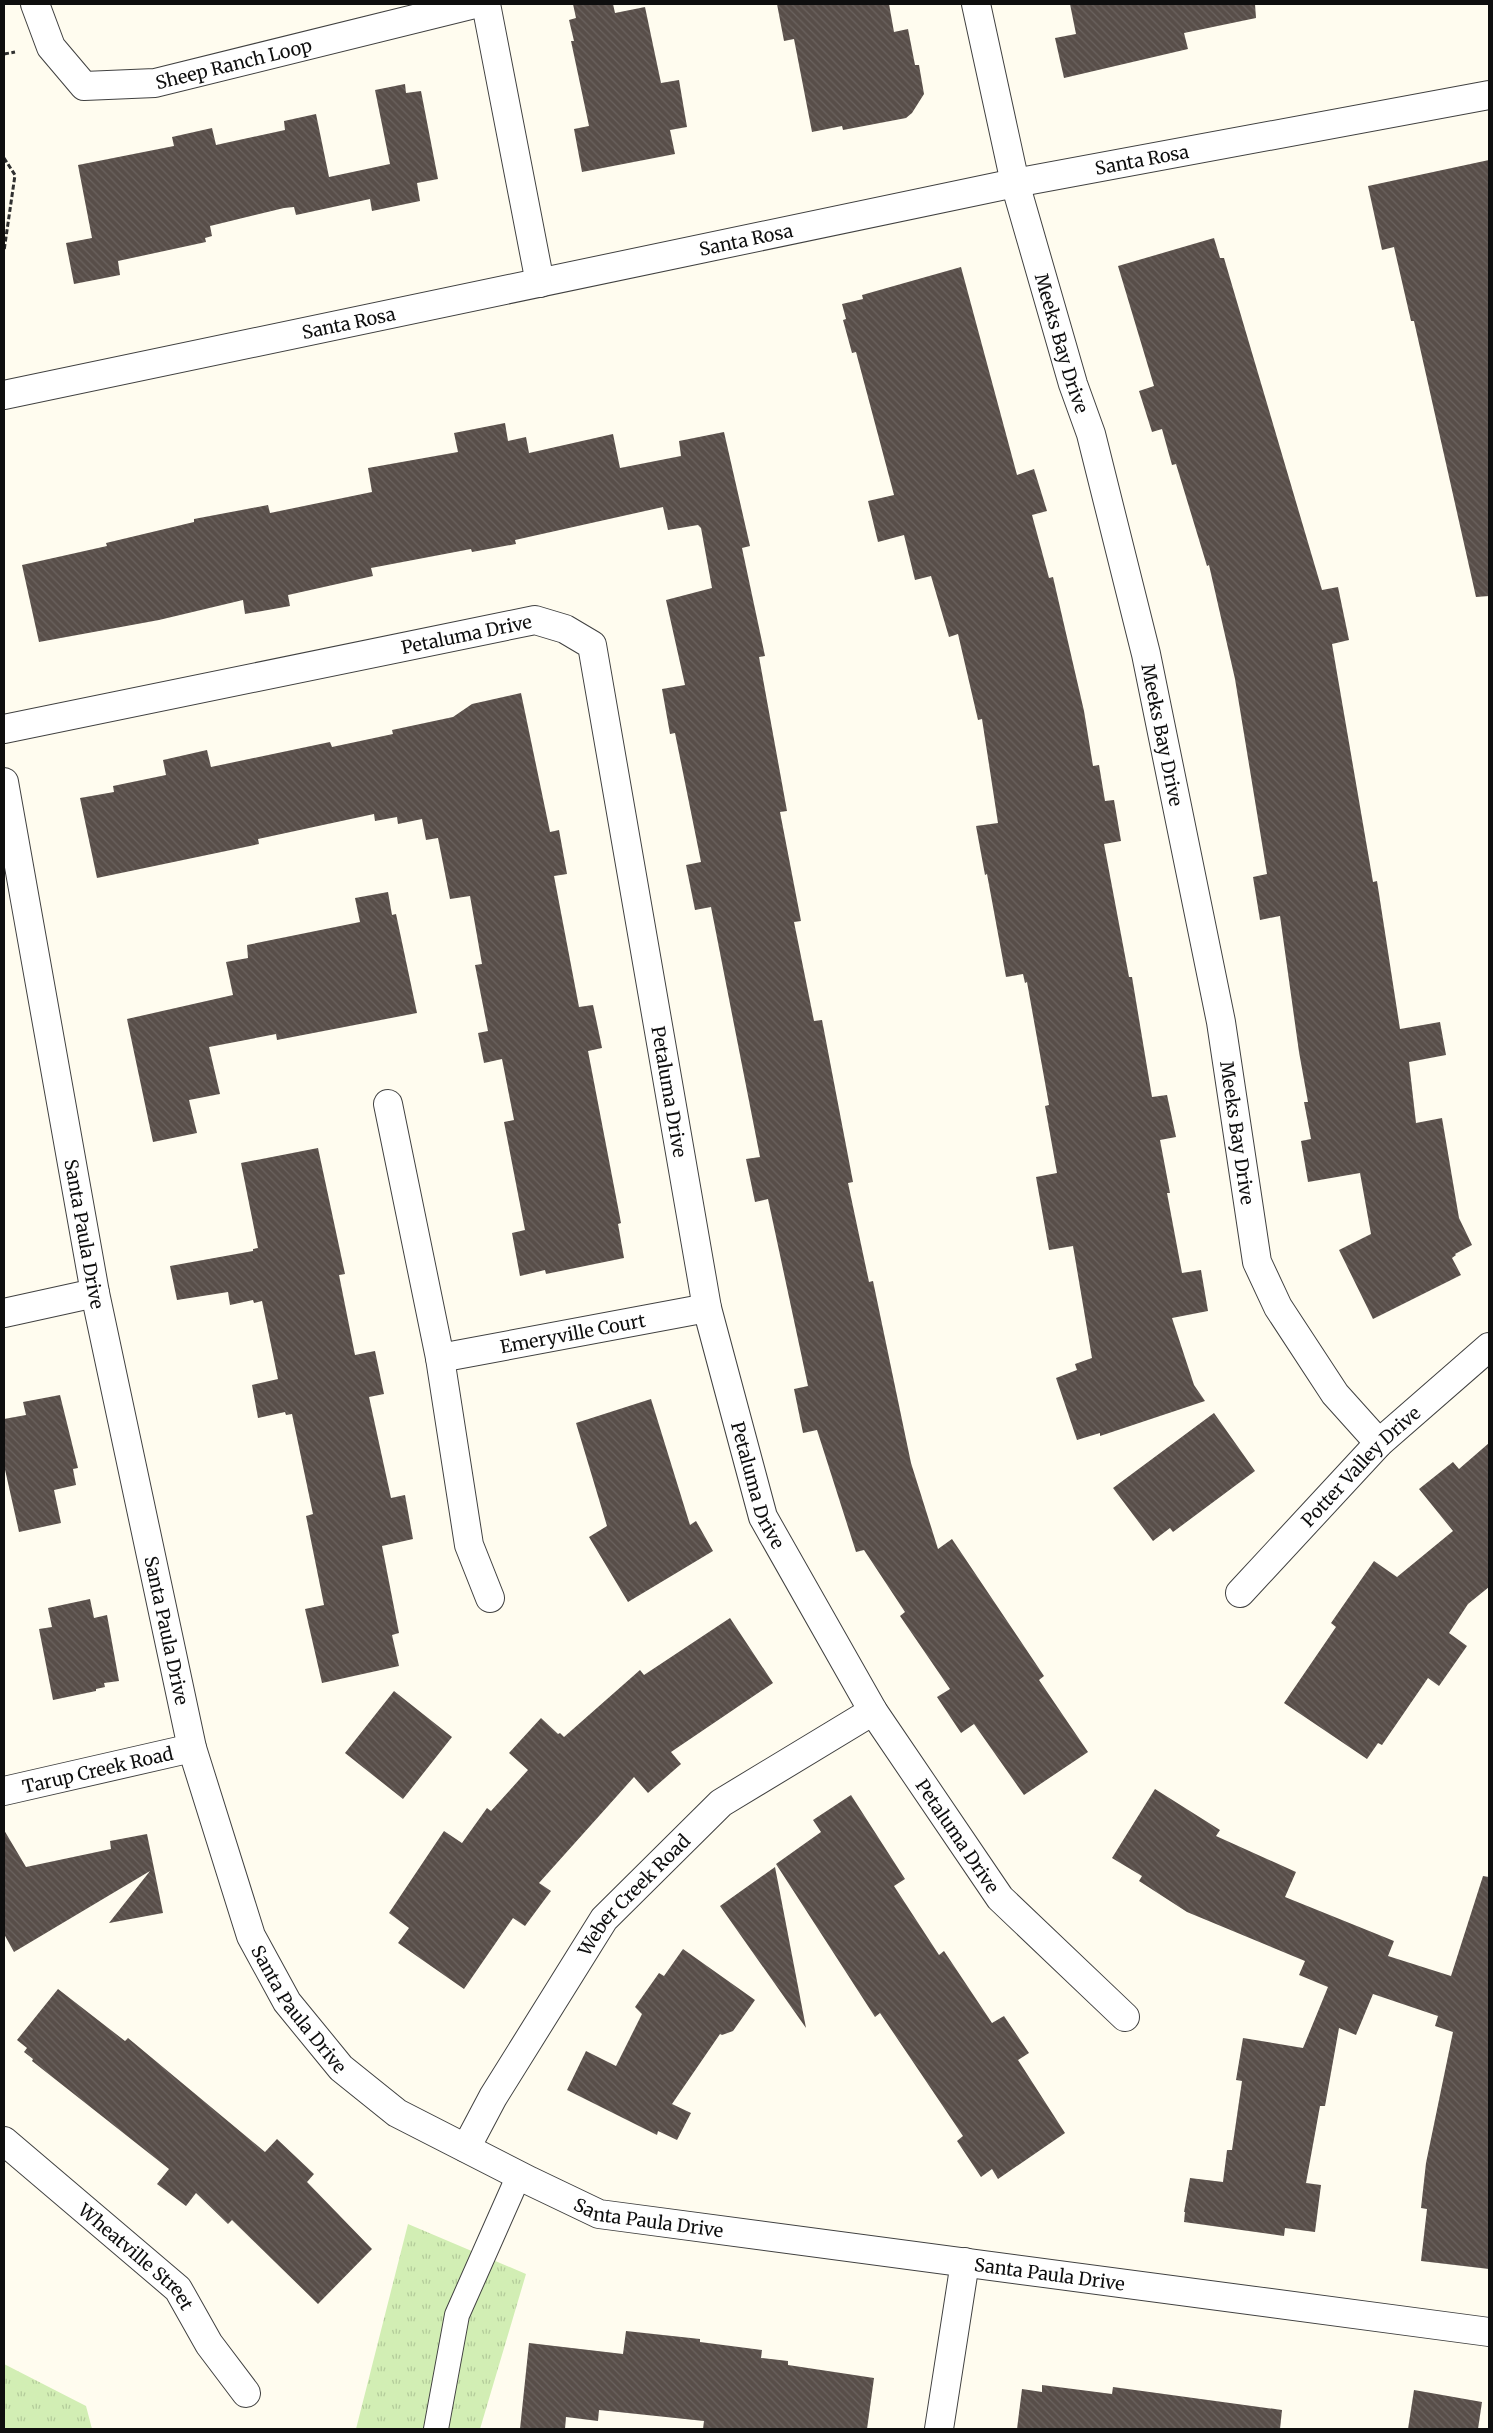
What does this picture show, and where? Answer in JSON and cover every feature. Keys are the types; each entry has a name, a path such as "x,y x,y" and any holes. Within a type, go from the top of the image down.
{"street":[{"name":"Sheep Ranch Loop","path":"35,4 51,47 84,86 155,83 475,4"},
{"path":"486,4 540,283"},
{"name":"Meeks Bay Drive","path":"976,4 1015,183 1073,384 1091,434 1146,654 1221,1022 1257,1262 1278,1307 1335,1394 1379,1443"},
{"name":"Santa Rosa","path":"4,394 1015,183 1489,95"},
{"name":"Petaluma Drive","path":"4,729 535,620 565,629 592,645 707,1308 763,1517 873,1711 1000,1898 1125,2017"},
{"name":"Santa Paula Drive","path":"4,782 95,1293 192,1748 251,1936 287,2002 341,2068 397,2113 599,2214 1489,2332"},
{"path":"388,1104 440,1358 469,1545 490,1598"},
{"path":"4,1314 95,1293"},
{"name":"Emeryville Court","path":"440,1358 707,1308"},
{"name":"Potter Valley Drive","path":"1240,1594 1379,1443 1489,1347"},
{"name":"Weber Creek Road","path":"466,2148 498,2088 604,1919 721,1803 873,1711"},
{"name":"Tarup Creek Road","path":"4,1791 192,1748"},
{"name":"Wheatville Street","path":"4,2141 178,2289 208,2344 246,2393"},
{"path":"939,2429 965,2262"}],"lane":[{"path":"436,2429 458,2315 519,2175"}],"path":[{"path":"4,158 15,175 4,252"}],"green space":[{"path":"408,2224 526,2274 480,2429 356,2429"},
{"path":"4,2364 86,2406 92,2429 4,2429"}],"building":[{"path":"573,4 613,4 615,13 645,7 661,83 679,80 687,127 670,130 675,154 582,172 574,129 589,126 571,41 574,41 569,20 576,18"},
{"path":"777,4 889,4 894,32 908,29 915,65 919,65 924,94 912,113 906,118 843,130 842,126 812,132 794,39 784,41"},
{"path":"1070,4 1255,4 1256,18 1184,33 1188,49 1064,78 1055,38 1076,34"},
{"path":"405,84 406,93 421,91 438,179 417,183 420,201 372,211 370,199 296,215 294,207 284,208 210,226 212,236 205,238 206,242 118,261 120,275 74,284 66,243 92,238 78,165 174,146 172,137 212,128 216,145 285,130 284,121 316,114 329,177 390,164 375,90"},
{"path":"1489,160 1489,596 1476,597 1414,321 1411,321 1394,247 1382,250 1368,186"},
{"path":"1214,238 1220,258 1224,258 1322,590 1338,587 1349,640 1332,644 1373,882 1377,881 1400,1029 1440,1022 1446,1055 1409,1062 1416,1123 1442,1118 1459,1218 1472,1245 1455,1254 1452,1258 1461,1275 1373,1319 1339,1250 1371,1234 1360,1173 1308,1182 1301,1141 1311,1139 1304,1102 1308,1102 1280,916 1260,920 1253,877 1267,874 1235,679 1209,565 1207,566 1176,464 1172,465 1162,429 1152,432 1139,391 1154,386 1118,266"},
{"path":"961,267 1017,475 1034,469 1047,511 1032,515 1049,578 1053,577 1084,711 1093,766 1099,765 1105,801 1114,800 1121,841 1104,844 1129,977 1132,977 1152,1097 1167,1095 1176,1137 1160,1140 1170,1193 1167,1193 1182,1273 1201,1270 1208,1311 1172,1318 1194,1385 1205,1401 1100,1436 1100,1433 1077,1440 1056,1378 1077,1370 1075,1364 1092,1358 1073,1246 1049,1250 1036,1177 1057,1173 1045,1106 1049,1105 1027,982 1025,983 1023,974 1006,977 976,826 998,823 982,719 978,720 958,634 949,637 931,576 915,580 904,535 878,542 868,501 894,495 856,352 852,353 843,320 846,319 842,304 863,299 862,295"},
{"path":"505,423 508,441 526,437 529,453 613,434 620,468 681,456 679,441 724,432 750,546 742,548 765,656 759,657 787,811 780,812 801,921 794,922 814,1021 822,1020 853,1182 848,1183 869,1282 873,1281 911,1463 938,1549 952,1539 1044,1676 1039,1680 1088,1752 1024,1795 974,1724 961,1733 937,1697 950,1689 900,1616 905,1612 864,1550 856,1552 817,1430 803,1433 794,1389 808,1386 768,1199 755,1202 746,1159 760,1157 711,907 695,910 686,865 701,862 675,733 670,734 662,689 685,685 666,600 712,588 701,528 698,525 668,530 663,507 515,540 516,544 472,552 471,549 371,568 373,576 288,595 290,606 245,614 243,600 159,620 39,642 22,565 107,546 106,543 194,522 194,519 268,505 270,513 372,492 368,468 458,452 454,433"},
{"path":"521,693 550,832 559,830 567,874 554,876 579,1007 593,1005 602,1048 588,1051 621,1223 618,1224 624,1258 546,1274 545,1270 520,1276 512,1233 525,1230 504,1122 514,1120 502,1059 484,1063 478,1033 488,1031 475,965 482,964 470,896 450,899 438,838 426,840 422,819 398,824 397,817 375,821 374,814 258,839 259,844 97,878 80,798 114,792 113,786 166,775 163,760 207,750 211,767 330,742 332,747 393,734 392,730 453,717 472,704"},
{"path":"388,892 392,915 396,914 417,1013 277,1040 276,1034 209,1047 220,1094 189,1100 197,1133 153,1142 127,1019 233,995 226,962 248,958 247,945 360,922 355,898"},
{"path":"318,1148 345,1274 339,1275 355,1355 375,1351 384,1394 369,1397 391,1498 405,1495 413,1539 382,1546 399,1633 392,1635 399,1666 322,1683 305,1609 324,1605 306,1516 313,1514 292,1414 286,1415 285,1412 258,1418 252,1385 278,1379 262,1301 254,1303 253,1300 230,1305 228,1292 177,1300 170,1266 253,1251 253,1249 258,1248 241,1163"},
{"path":"60,1395 78,1468 73,1469 76,1485 54,1490 61,1523 19,1532 4,1465 4,1419 26,1415 23,1402"},
{"path":"651,1399 690,1525 696,1521 713,1551 628,1602 589,1537 607,1526 576,1423"},
{"path":"1214,1413 1255,1471 1173,1532 1170,1528 1153,1541 1113,1488"},
{"path":"1489,1443 1489,1587 1468,1604 1449,1633 1467,1646 1439,1686 1428,1678 1382,1745 1378,1743 1367,1759 1284,1703 1336,1627 1331,1623 1374,1561 1397,1577 1453,1531 1419,1489 1453,1462 1459,1469"},
{"path":"90,1599 94,1618 107,1615 119,1681 104,1683 105,1687 96,1689 96,1691 53,1700 39,1629 52,1627 48,1608"},
{"path":"730,1618 773,1683 671,1752 681,1764 648,1793 634,1777 539,1883 551,1891 525,1926 513,1918 464,1989 398,1943 409,1928 389,1913 444,1831 462,1843 487,1808 491,1811 528,1770 509,1753 541,1718 558,1734 560,1733 564,1737 640,1670 644,1675"},
{"path":"394,1691 452,1737 403,1799 345,1753"},
{"path":"1155,1789 1220,1830 1216,1836 1296,1872 1285,1897 1394,1941 1388,1956 1451,1976 1483,1876 1489,1877 1489,2269 1421,2261 1427,2209 1421,2208 1426,2163 1453,2032 1435,2026 1438,2016 1373,1994 1356,2035 1339,2028 1325,2106 1320,2106 1306,2183 1321,2185 1315,2232 1285,2228 1284,2236 1184,2222 1190,2178 1223,2182 1227,2150 1232,2150 1242,2081 1236,2080 1243,2038 1303,2048 1328,1987 1299,1975 1305,1961 1187,1912 1139,1881 1142,1876 1112,1858"},
{"path":"851,1795 905,1879 894,1886 939,1955 944,1951 992,2023 1004,2016 1029,2053 1018,2060 1065,2133 998,2179 992,2169 981,2177 957,2141 963,2136 880,2013 875,2017 776,1864 821,1832 813,1820"},
{"path":"4,1830 26,1867 111,1849 110,1841 147,1834 163,1913 109,1923 150,1871 14,1952 4,1934"},
{"path":"775,1867 806,2028 720,1906"},
{"path":"683,1949 755,2000 733,2031 720,2034 672,2104 691,2113 677,2140 658,2131 657,2135 567,2090 586,2051 616,2066 642,2014 635,2007 659,1973 664,1976"},
{"path":"58,1989 125,2041 128,2038 265,2152 277,2139 314,2174 307,2182 372,2249 318,2304 232,2220 228,2224 196,2193 186,2206 157,2184 169,2169 32,2061 33,2059 24,2052 27,2048 17,2040"},
{"path":"626,2331 700,2339 700,2342 762,2350 761,2358 788,2361 788,2365 874,2378 867,2429 703,2429 704,2421 599,2410 598,2421 566,2417 565,2429 520,2429 529,2343 623,2354"},
{"path":"1042,2385 1112,2394 1113,2387 1282,2410 1280,2429 1017,2429 1022,2389 1042,2392"},
{"path":"1414,2390 1482,2402 1478,2429 1408,2429"}]}
